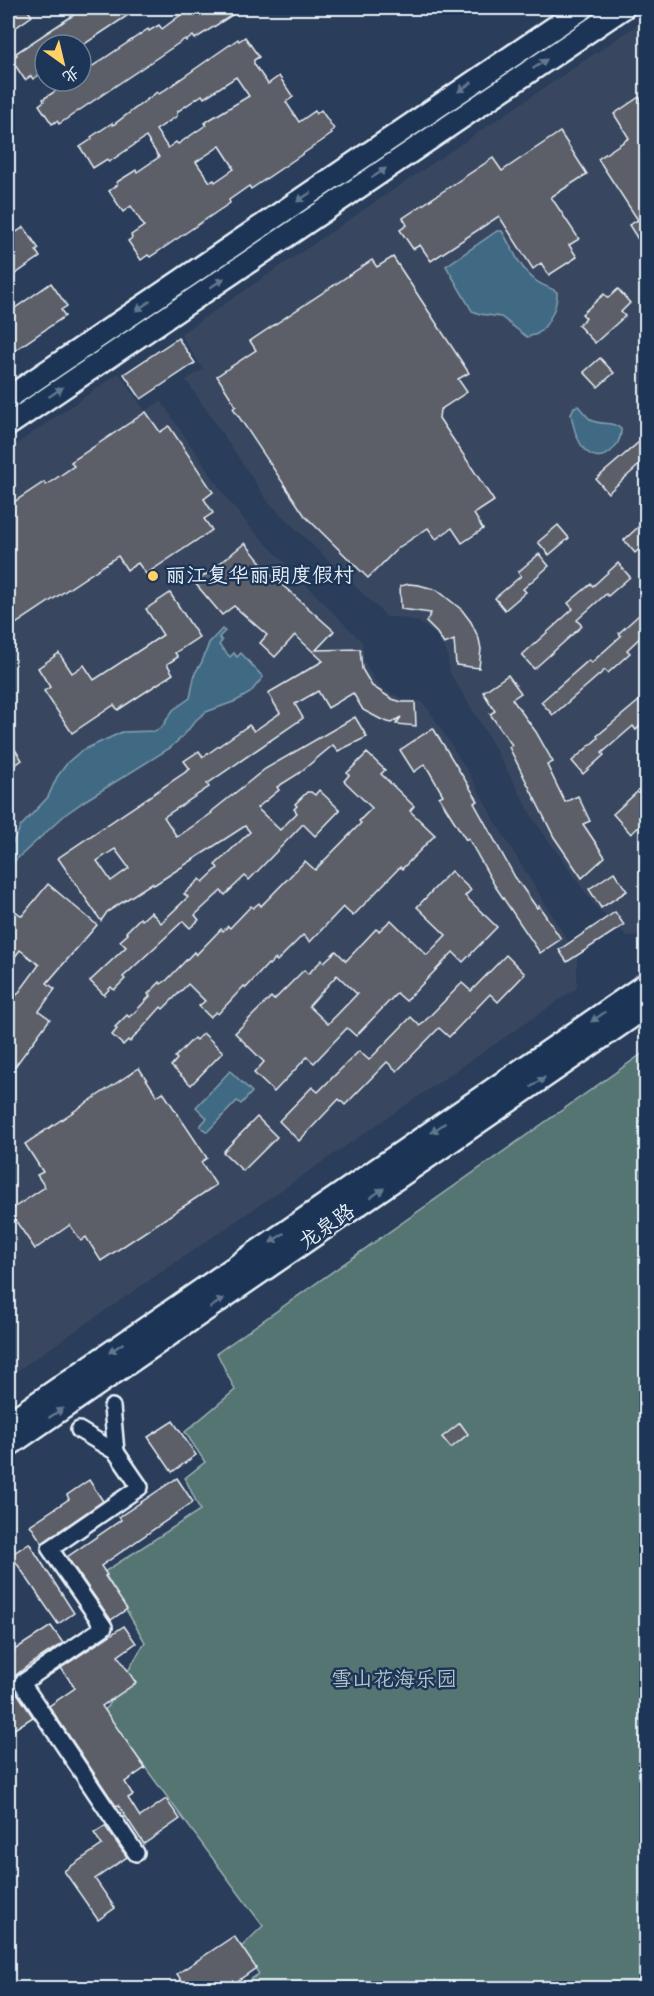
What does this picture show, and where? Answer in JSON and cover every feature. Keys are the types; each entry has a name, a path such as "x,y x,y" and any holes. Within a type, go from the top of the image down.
{"main road":[{"path":"8,398 583,8"},
{"path":"8,425 623,8"},
{"name":"龙泉路","path":"8,1423 646,984"},
{"name":"龙泉路","path":"8,1446 646,1007"}],"street":[{"path":"112,1407 116,1452"},
{"path":"80,1430 116,1452 140,1487 50,1549 104,1627 22,1683 136,1853"}],"shaded area":[{"path":"646,19 646,935 627,936 595,906 536,823 450,673 447,653 436,635 419,622 387,617 269,503 186,380 203,369 180,334"},
{"path":"497,231 502,231 520,264 530,275 540,284 557,292 552,315 545,326 541,331 527,337 501,317 472,311 446,266"},
{"path":"119,373 145,411 161,401 227,499 250,527 362,642 364,661 379,685 403,699 421,701 429,710 577,956 577,988 8,1377 8,450"},
{"path":"578,406 593,421 615,425 621,429 618,442 604,456 591,455 582,446 571,414 574,407"},
{"path":"222,629 225,631 219,637 222,641 219,645 230,657 234,653 237,657 241,653 263,677 250,693 206,712 170,748 66,814 8,867 8,852 21,826 48,797 57,777 68,762 81,751 122,732 155,731 162,727 173,710 190,698 195,673 209,643"},
{"path":"230,1071 252,1092 241,1104 237,1101 207,1132 200,1126 207,1118 196,1107"}],"green space":[{"name":"雪山花海乐园","path":"646,1051 646,1988 237,1988 259,1974 241,1947 263,1926 104,1712 145,1642 104,1572 200,1510 185,1478 205,1462 185,1432 235,1390 217,1353"}],"building":[{"path":"8,8 26,8 32,16 8,33"},
{"path":"84,8 139,8 93,38 93,33 46,33"},
{"path":"190,8 243,8 195,39 193,36 186,41 185,39 59,124 57,121 52,124 39,105 44,101 43,99 52,93 93,93 93,66 148,29 149,31 159,25 162,29"},
{"path":"245,37 259,57 254,60 254,64 268,84 279,76 293,97 286,102 299,122 315,111 316,114 321,110 334,129 330,132 332,134 251,189 249,186 229,200 230,203 150,257 148,255 141,260 128,241 132,238 131,235 144,226 131,206 123,212 109,191 117,185 117,182 159,157 146,137 109,162 107,159 93,168 80,147 157,92 159,94 238,39 239,41","holes":["236,77 249,96 204,123 206,125 178,144 176,142 168,148 156,130 202,95 204,98","220,146 234,169 215,182 214,180 210,182 196,162"]},
{"path":"33,42 33,79 31,76 25,80 11,59 17,55 16,53"},
{"path":"639,97 646,108 646,252 629,225 638,220 598,159 629,138 614,114"},
{"path":"560,132 587,174 551,197 579,239 569,245 577,257 549,275 541,263 533,269 499,216 431,261 420,245 413,249 400,230 407,225 403,218 493,158 502,171"},
{"path":"24,227 39,249 36,251 40,257 8,279 8,238"},
{"path":"393,257 469,373 458,379 467,392 440,410 439,418 494,501 474,514 483,529 462,543 452,528 436,539 428,528 398,548 368,578 305,516 233,408 236,406 217,376 256,350 250,341 372,260 377,267"},
{"path":"51,283 67,306 61,310 65,316 8,355 8,313"},
{"path":"618,289 630,303 621,312 625,316 595,343 578,325 586,318 582,314 604,294 608,298"},
{"path":"178,338 195,363 141,399 124,374"},
{"path":"600,358 614,373 598,387 584,372"},
{"path":"146,412 160,432 169,426 213,492 204,499 213,513 204,519 212,530 146,574 138,563 127,570 118,556 8,629 8,506 44,482 46,485 74,466 71,462"},
{"path":"646,436 646,459 608,493 596,479"},
{"path":"646,520 646,543 635,553 624,540"},
{"path":"558,525 569,538 549,555 538,542"},
{"path":"245,543 271,575 334,631 316,650 360,649 362,669 372,686 392,699 415,702 416,726 396,724 401,717 391,723 382,720 363,710 353,693 328,708 318,691 295,704 303,718 207,784 209,787 164,817 177,837 212,813 265,769 355,717 367,737 338,751 333,745 298,774 277,787 279,790 257,808 280,830 297,813 294,809 297,806 295,804 307,792 315,795 319,790 340,810 315,836 303,824 249,880 245,876 225,895 221,891 195,915 199,920 190,928 183,921 123,977 125,979 114,990 111,987 104,995 90,981 126,947 120,941 128,934 126,932 140,918 142,920 151,912 161,923 188,897 184,894 200,879 203,882 218,868 215,865 250,832 245,826 154,885 152,883 107,912 101,921 58,858 190,769 184,761 199,751 203,757 249,725 254,731 280,713 268,693 323,661 295,635 275,657 260,643 267,635 234,606 222,615 195,583","holes":["115,849 129,868 111,881 97,861"]},
{"path":"539,554 549,566 523,589 526,592 505,610 495,598 521,576 518,572"},
{"path":"618,563 630,577 608,596 606,594 577,620 582,626 534,669 522,655 573,609 568,603 591,584 593,586"},
{"path":"409,584 437,590 462,610 479,639 481,649 479,668 456,665 454,640 444,644 426,622 431,613 401,609 400,586"},
{"path":"170,593 199,637 175,653 178,657 167,664 173,674 118,710 114,705 72,733 44,691 50,687 38,668 59,653 72,673 84,665 94,680 163,635 146,609"},
{"path":"641,613 646,620 646,632 627,650 630,653 608,673 605,670 553,715 541,702 589,660 591,663 621,636 619,633"},
{"path":"508,675 521,693 512,699 536,732 553,762 547,765 565,802 578,796 590,821 583,824 605,857 582,878 554,837 509,747 512,745 490,714 495,711 483,692"},
{"path":"646,695 646,720 636,730 633,726 602,753 604,755 583,774 572,761 598,738 597,736"},
{"path":"433,728 478,801 474,803 515,877 537,908 539,906 561,939 540,953 495,886 468,838 466,840 439,797 443,795 425,764 414,772 400,750"},
{"path":"8,739 22,760 8,770"},
{"path":"367,753 385,770 381,774 414,806 410,811 435,835 402,869 400,867 353,916 343,907 310,942 303,935 277,961 275,959 268,964 246,988 244,986 218,1014 216,1012 210,1017 199,1006 205,1001 188,984 163,1009 161,1007 130,1042 128,1040 123,1045 112,1035 117,1029 115,1027 127,1015 129,1017 135,1012 160,982 161,984 167,980 194,952 196,955 221,929 223,931 228,926 230,928 251,906 253,908 259,903 261,906 305,861 315,870 361,823 359,821 372,808 344,781 349,775 347,773"},
{"path":"646,784 646,820 631,834 613,814"},
{"path":"451,871 471,890 465,896 497,927 463,962 453,952 406,1001 397,993 356,1036 347,1028 314,1063 307,1057 274,1092 254,1073 264,1062 235,1033 271,997 274,1000 304,970 308,974 322,960 324,962 336,951 346,961 376,929 379,931 391,920 427,955 446,935 417,907","holes":["337,975 357,994 328,1024 309,1006"]},
{"path":"614,872 627,891 601,908 589,889"},
{"path":"48,884 97,925 47,983 55,989 39,1011 50,1019 8,1076 8,988 17,995 39,965 20,950 8,966 8,918 14,910 22,916"},
{"path":"615,912 624,925 567,962 559,950"},
{"path":"506,955 525,974 498,1002 490,994 449,1037 439,1028 397,1071 387,1062 345,1105 339,1099 299,1141 279,1121 312,1087 318,1092 359,1051 369,1060 411,1017 420,1026 462,983 471,991"},
{"path":"203,1033 223,1052 191,1085 171,1066 177,1059 175,1057 194,1038 196,1040"},
{"path":"139,1068 157,1096 163,1092 207,1158 201,1162 216,1185 101,1261 86,1237 81,1241 70,1225 35,1249 9,1211 45,1187 37,1175 43,1172 25,1144"},
{"path":"257,1117 277,1137 243,1171 223,1152"},
{"path":"173,1421 196,1455 172,1472 148,1437"},
{"path":"460,1423 468,1434 451,1448 442,1437"},
{"path":"177,1478 193,1502 101,1566 127,1609 111,1620 67,1557 121,1520 119,1517"},
{"path":"89,1480 103,1501 42,1543 30,1525 69,1499 67,1495"},
{"path":"29,1543 74,1613 58,1624 11,1555"},
{"path":"51,1626 63,1643 30,1664 12,1681 8,1674 8,1654"},
{"path":"124,1626 136,1643 118,1656 136,1683 102,1706 145,1768 125,1782 133,1795 128,1798 140,1817 166,1799 180,1819 144,1844 49,1706 75,1688 61,1668"},
{"path":"8,1679 33,1717 13,1730 8,1722"},
{"path":"105,1826 127,1857 95,1879 115,1908 98,1920 64,1871 102,1845 94,1833"},
{"path":"234,1936 256,1968 226,1989 187,1989 177,1974"}],"place":[{"name":"丽江复华丽朗度假村","path":"153,576"}]}
